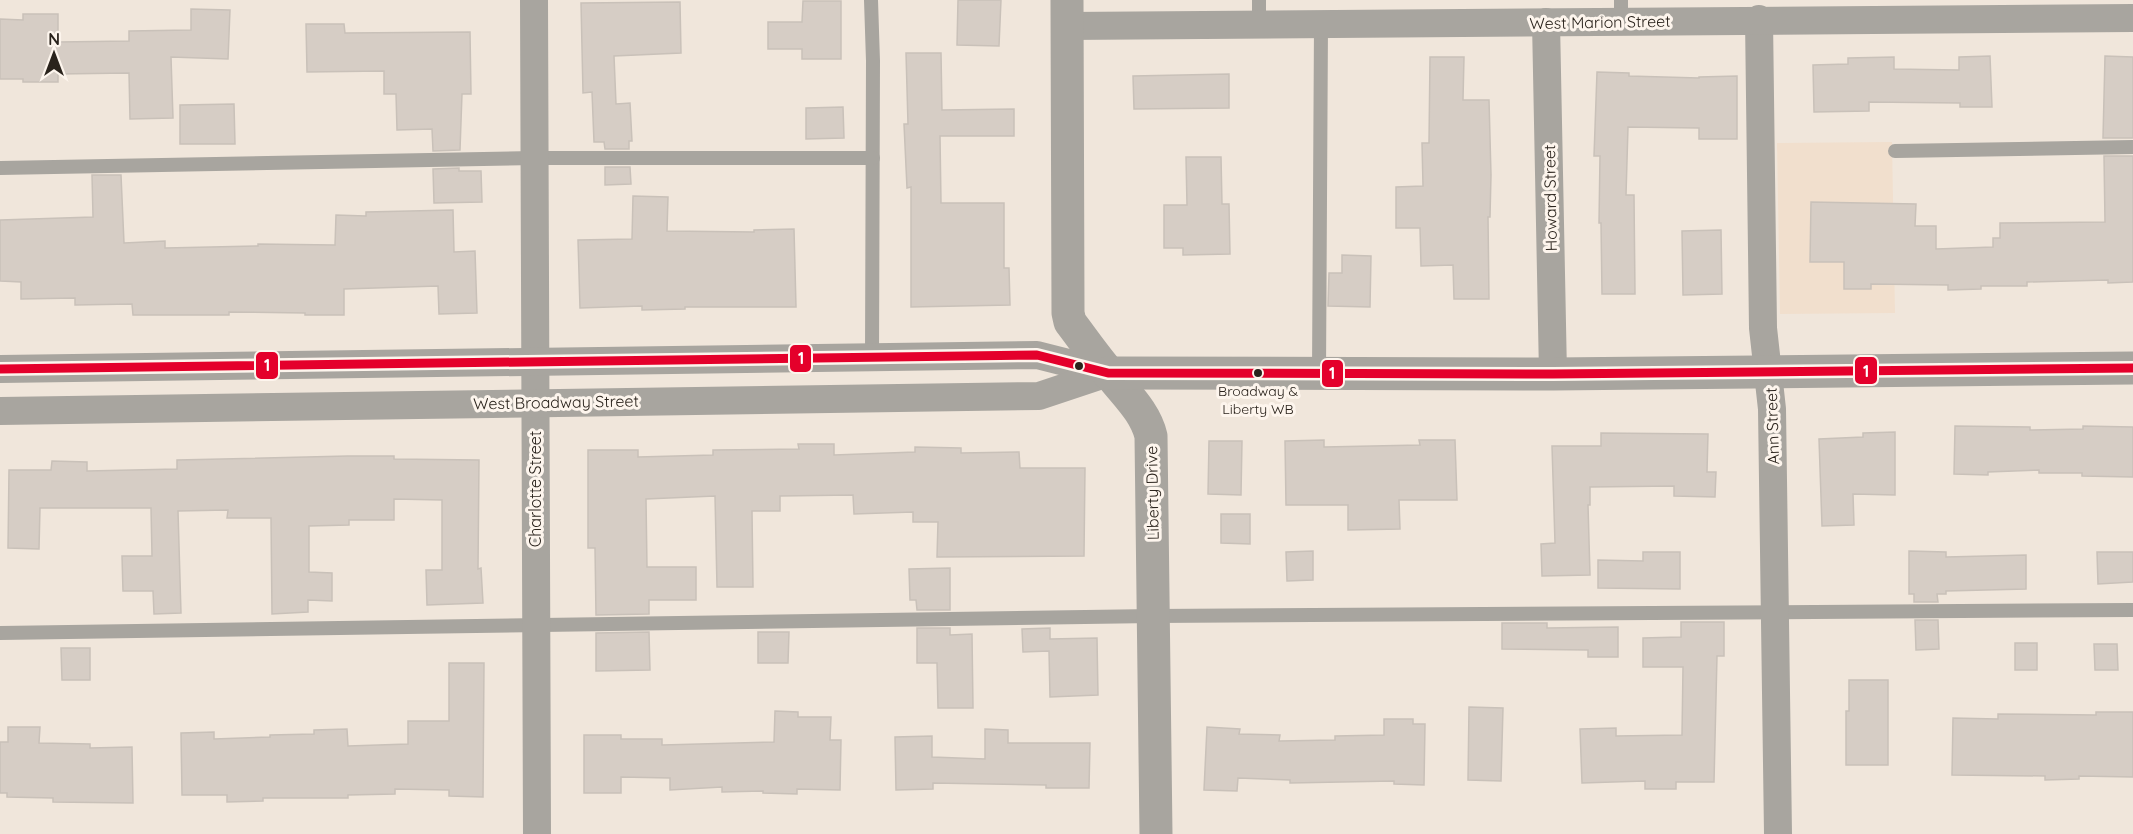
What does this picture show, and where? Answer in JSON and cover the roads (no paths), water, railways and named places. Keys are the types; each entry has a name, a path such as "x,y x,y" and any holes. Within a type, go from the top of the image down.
{"street":[{"name":"Charlotte Street","path":"534,0 537,834"},
{"name":"West Marion Street","path":"1067,13 1259,12 1321,24 1440,11 1546,22 1621,11 1759,19 1807,9 2133,18"},
{"name":"Liberty Drive","path":"1067,13 1068,313 1070,322 1108,373 1141,411 1151,436 1156,834"},
{"name":"Ann Street","path":"1759,19 1763,328 1770,371 1772,409 1773,612 1778,834"},
{"name":"Howard Street","path":"1546,22 1553,374"},
{"name":"West Broadway Street","path":"0,369 1037,355 1108,373 1553,374 2133,368"},
{"name":"West Broadway Street","path":"0,411 1039,396 1108,373"}],"lane":[{"path":"871,0 872,358"},
{"path":"1319,373 1321,24"},
{"path":"1895,151 2133,147"},
{"path":"0,168 534,158 873,158"},
{"path":"0,633 1154,616 2133,610"}],"place":[{"name":"Broadway & Liberty WB","path":"1258,373"}]}
